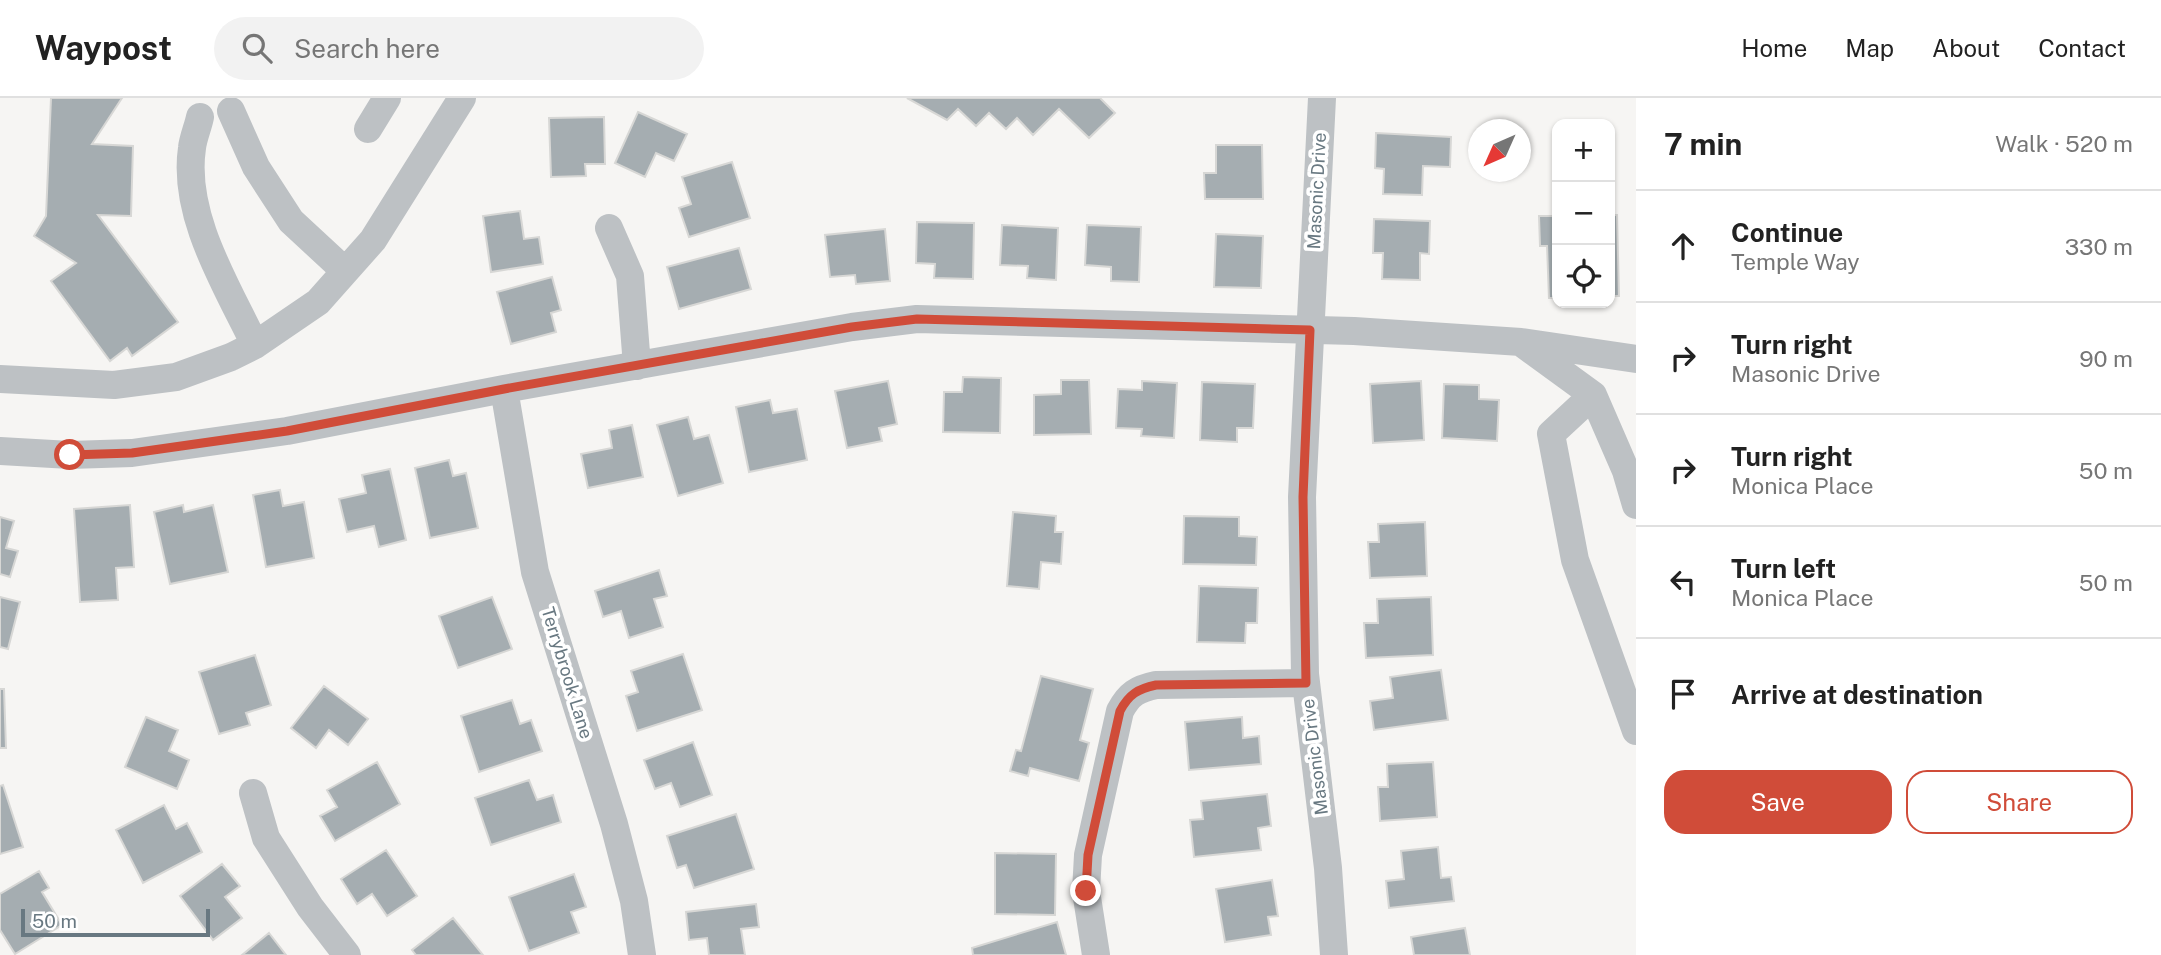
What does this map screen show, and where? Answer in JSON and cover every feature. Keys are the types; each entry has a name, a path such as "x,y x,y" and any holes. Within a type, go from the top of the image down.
{"street":[{"path":"368,130 387,98"},
{"path":"0,379 114,385 176,377 231,357 255,345 318,302 373,240 462,98"},
{"name":"Masonic Drive","path":"1322,98 1303,497 1306,683 1328,868 1334,955"},
{"path":"193,108 212,120 222,117 234,105 256,167 291,221 345,271"},
{"path":"193,108 191,183 205,241 255,345"},
{"path":"609,229 630,276 637,366"},
{"path":"0,451 70,455 132,453 287,431 852,327 917,319 1310,330 1521,342 1636,359"},
{"path":"1521,342 1593,395 1631,470 1636,505"},
{"name":"Terrybrook Lane","path":"504,389 535,572 614,824 634,901 642,955"},
{"path":"1593,395 1550,434 1575,560 1636,731"},
{"path":"1096,955 1086,891 1088,855 1120,711 1128,698 1139,689 1156,685 1306,683"},
{"path":"253,793 266,838 310,907 347,955"}],"building":[{"path":"51,98 122,98 92,144 133,146 131,216 98,215 178,322 132,356 127,348 110,361 51,281 76,263 34,236 46,216"},
{"path":"907,98 1100,98 1115,113 1089,138 1059,109 1033,135 1017,118 1006,129 989,113 976,126 958,109 947,120"},
{"path":"638,112 687,134 674,161 656,153 645,177 615,163"},
{"path":"604,117 605,164 585,164 586,176 551,177 549,118"},
{"path":"1376,133 1451,137 1450,167 1423,166 1422,195 1383,194 1384,169 1375,168"},
{"path":"1216,145 1262,145 1263,199 1205,199 1204,173 1216,173"},
{"path":"732,162 750,218 689,237 679,208 691,204 682,177"},
{"path":"520,211 524,239 539,237 543,264 491,272 483,216"},
{"path":"1615,215 1617,215 1619,296 1615,296"},
{"path":"1539,216 1552,216 1552,298 1549,298 1547,246 1540,246"},
{"path":"1374,219 1430,221 1429,254 1420,253 1420,280 1382,279 1383,253 1373,253"},
{"path":"917,222 974,223 973,279 934,278 935,264 916,263"},
{"path":"1002,225 1058,228 1056,280 1027,278 1028,266 1000,265"},
{"path":"1087,225 1141,227 1139,282 1111,281 1111,267 1085,265"},
{"path":"885,229 890,281 856,284 855,275 830,277 825,235"},
{"path":"1216,234 1263,236 1261,288 1214,287"},
{"path":"739,248 751,289 679,309 667,267"},
{"path":"552,277 561,310 551,313 556,332 511,344 497,292"},
{"path":"963,377 1001,378 1000,433 943,432 944,392 962,392"},
{"path":"1061,380 1089,380 1091,434 1034,435 1034,395 1061,394"},
{"path":"888,381 897,424 879,428 882,441 847,448 835,391"},
{"path":"1142,381 1177,383 1174,438 1141,436 1142,429 1116,428 1118,389 1142,390"},
{"path":"1421,381 1424,440 1373,443 1370,384"},
{"path":"1202,382 1255,384 1253,428 1237,428 1237,442 1200,440"},
{"path":"1444,384 1479,385 1479,399 1499,400 1497,441 1442,438"},
{"path":"770,400 773,413 797,409 807,460 749,472 736,407"},
{"path":"688,417 694,439 709,435 723,483 678,496 657,425"},
{"path":"632,425 643,477 588,488 581,454 612,448 609,430"},
{"path":"449,460 453,476 466,473 478,528 430,538 415,468"},
{"path":"390,469 406,540 379,547 374,526 347,532 339,499 366,493 362,475"},
{"path":"280,490 283,506 304,502 314,558 266,567 253,495"},
{"path":"130,505 134,567 116,568 118,600 80,602 74,509"},
{"path":"183,505 184,512 213,505 228,572 170,584 154,512"},
{"path":"1013,512 1056,516 1055,532 1063,532 1061,564 1041,562 1039,589 1007,586"},
{"path":"1184,516 1239,517 1239,536 1257,537 1256,565 1183,564"},
{"path":"0,517 14,521 6,548 18,551 10,577 0,574"},
{"path":"1425,522 1427,576 1370,578 1368,542 1379,542 1378,524"},
{"path":"659,570 667,596 654,599 663,627 629,638 621,611 603,617 595,591"},
{"path":"1199,586 1258,588 1257,623 1246,623 1245,643 1197,642"},
{"path":"0,597 20,602 8,649 0,647"},
{"path":"492,597 512,649 458,668 439,616"},
{"path":"1431,597 1433,655 1366,658 1364,623 1378,623 1377,599"},
{"path":"683,654 702,710 637,731 626,696 638,692 631,671"},
{"path":"255,655 271,705 246,713 250,725 219,734 199,672"},
{"path":"1441,670 1448,720 1374,730 1370,701 1393,698 1390,677"},
{"path":"1041,676 1093,689 1080,740 1089,743 1079,781 1030,768 1028,776 1010,771 1016,750 1021,751"},
{"path":"324,686 368,719 348,745 329,730 316,748 291,728"},
{"path":"0,689 4,689 6,748 0,748"},
{"path":"512,700 520,724 531,720 542,751 479,772 461,716"},
{"path":"146,717 178,730 169,751 189,760 177,789 125,767"},
{"path":"1242,717 1243,738 1259,736 1261,764 1189,770 1185,722"},
{"path":"693,742 712,795 680,807 671,783 655,789 644,760"},
{"path":"377,762 400,804 335,841 320,816 337,807 327,790"},
{"path":"1433,762 1437,817 1380,821 1378,787 1388,787 1387,764"},
{"path":"529,780 537,800 553,795 561,822 491,845 475,798"},
{"path":"3,785 23,847 0,854 0,786"},
{"path":"1267,794 1271,826 1258,828 1261,850 1194,857 1190,820 1203,819 1201,801"},
{"path":"164,805 176,829 187,823 202,852 143,883 116,830"},
{"path":"736,814 754,869 694,888 686,865 677,868 667,836"},
{"path":"1438,847 1441,878 1451,877 1454,901 1389,908 1386,881 1404,879 1401,851"},
{"path":"386,850 417,896 387,916 372,894 357,904 341,879"},
{"path":"995,853 1056,854 1055,915 995,914"},
{"path":"222,864 240,886 225,897 242,918 213,940 180,896"},
{"path":"39,871 49,888 42,892 62,925 15,954 0,930 0,894"},
{"path":"574,874 586,907 571,912 579,933 529,951 509,897"},
{"path":"1272,880 1278,916 1268,917 1271,935 1225,942 1216,889"},
{"path":"756,904 759,927 741,929 745,955 709,955 707,938 689,940 686,912"},
{"path":"453,918 483,955 416,955 412,950"},
{"path":"1057,922 1066,955 973,955 972,948"},
{"path":"1465,928 1470,955 1414,955 1411,937"},
{"path":"269,933 286,955 242,955"}],"route":[{"path":"70,455 132,453 287,431 852,327 917,319 1310,330 1303,497 1306,683 1156,685 1139,689 1128,698 1120,711 1088,855 1086,891"}]}
